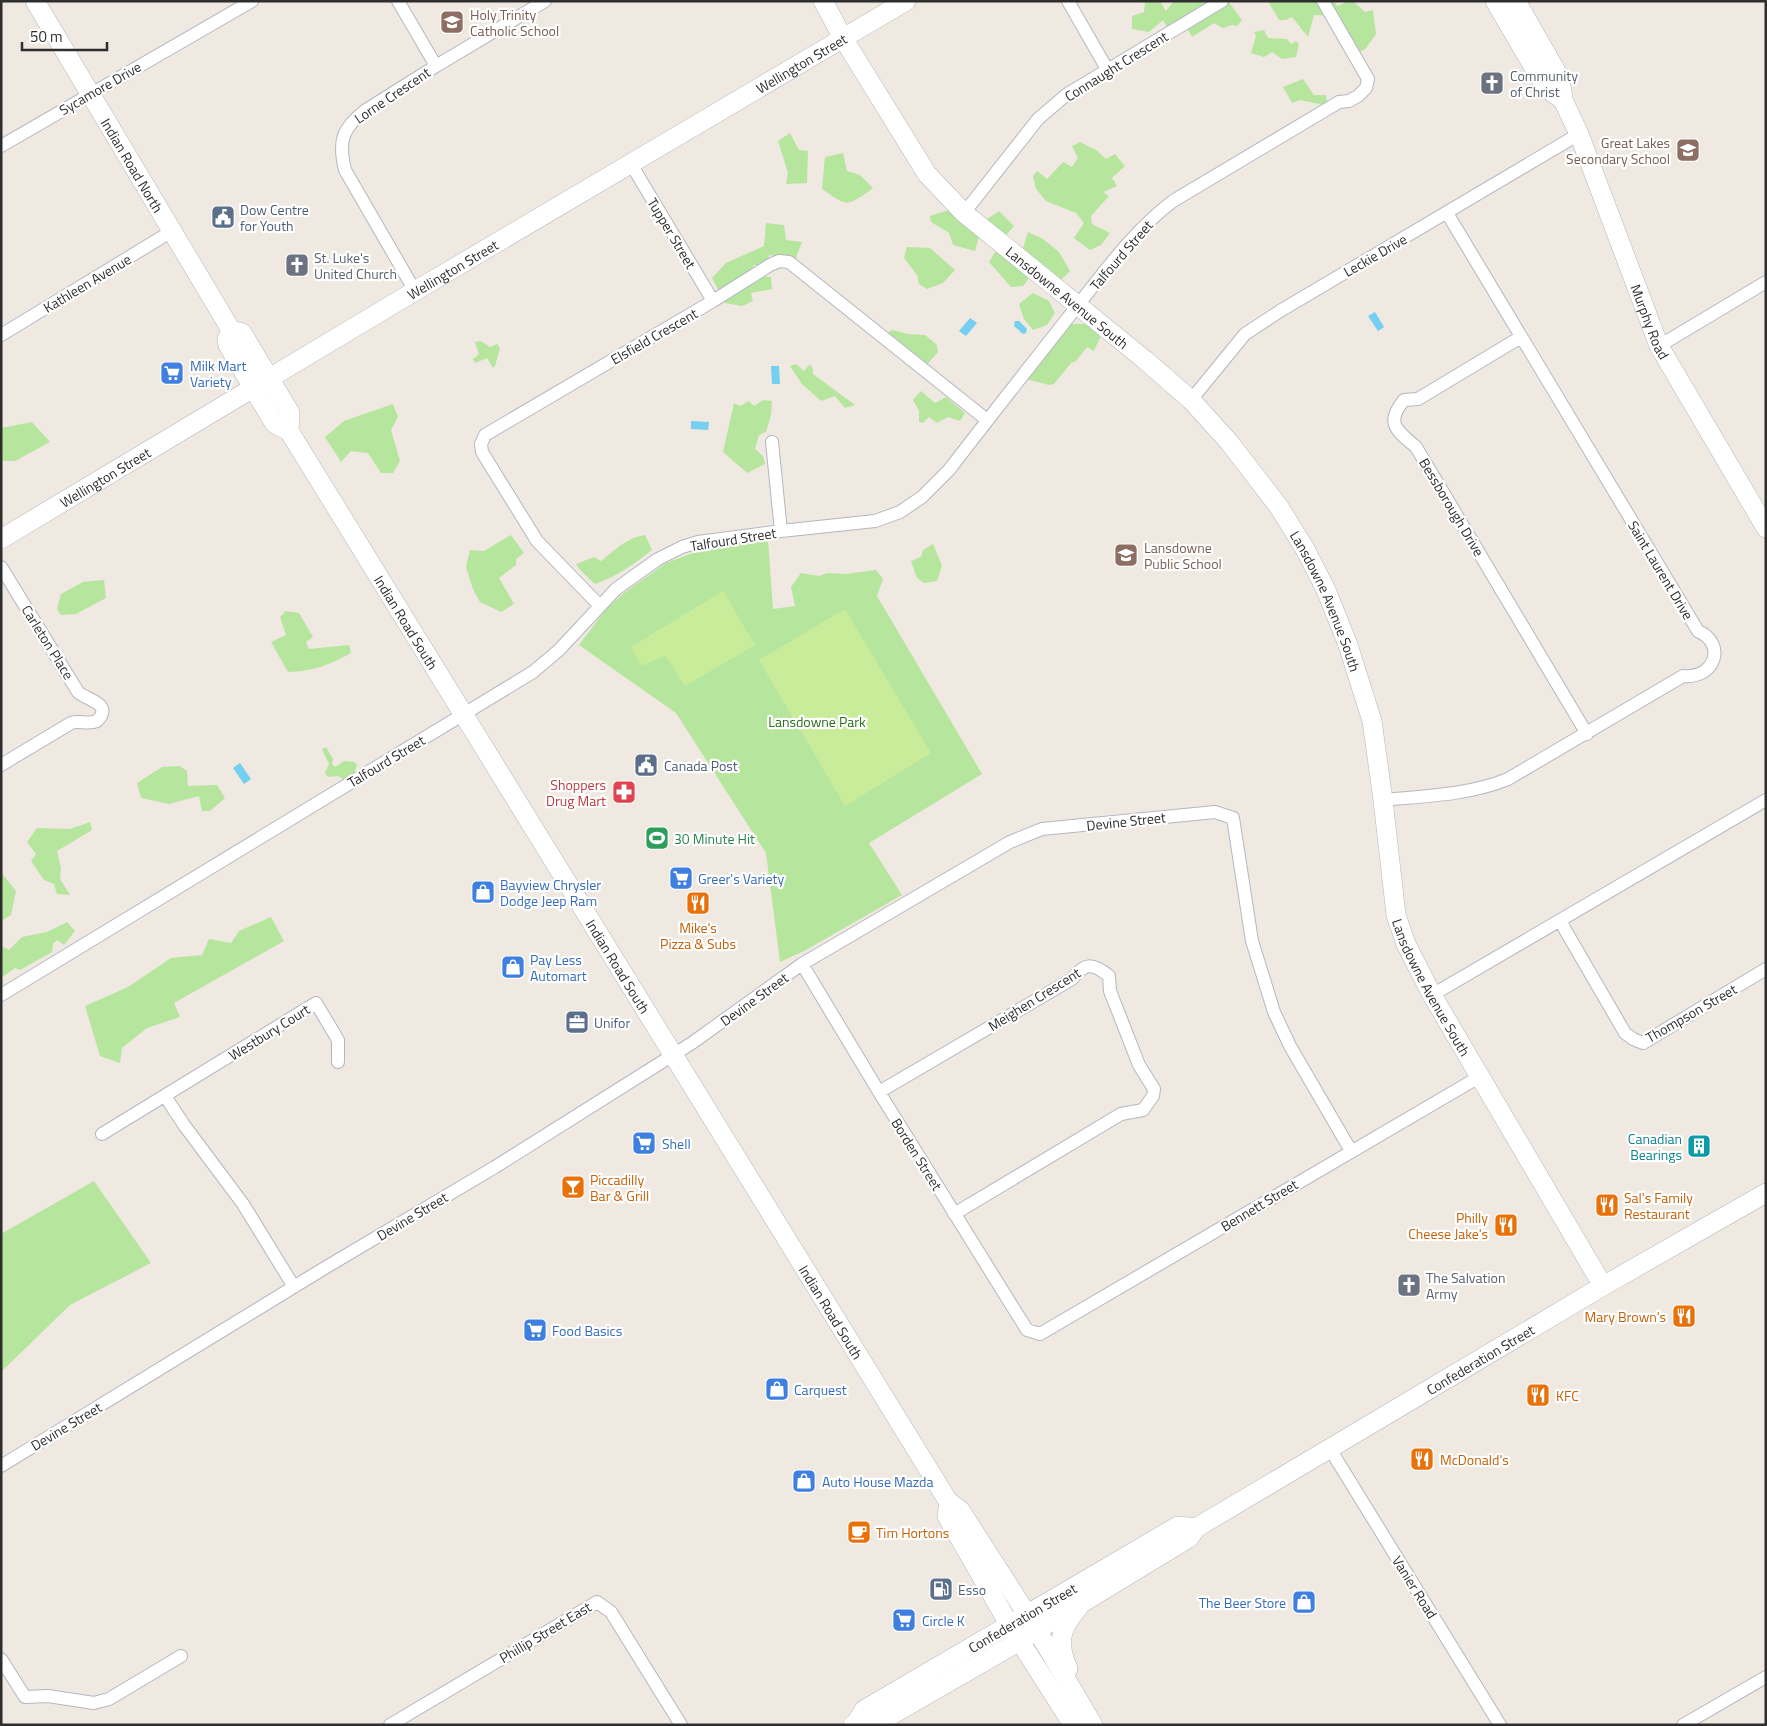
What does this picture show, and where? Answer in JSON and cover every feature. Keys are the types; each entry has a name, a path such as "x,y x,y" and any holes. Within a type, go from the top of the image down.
{"main road":[{"name":"Indian Road North","path":"35,1 231,330 242,333 270,378"},
{"name":"Lansdowne Avenue South","path":"824,1 844,38 927,174 964,212 1146,360 1191,400 1229,442 1279,506 1326,590 1348,645 1372,721 1384,800 1396,915 1406,944 1432,995 1479,1077 1603,1286"},
{"name":"Wellington Street","path":"1,539 415,291 906,1"},
{"name":"Murphy Road","path":"1495,1 1546,88 1563,100"},
{"name":"Murphy Road","path":"1516,1 1560,78 1563,100 1579,134 1659,346 1766,528"},
{"name":"Indian Road North","path":"231,330 227,339 228,345 253,388"},
{"name":"Indian Road South","path":"270,378 290,414 289,431"},
{"name":"Indian Road South","path":"253,388 274,422 289,431 949,1502 960,1510 1037,1630 1085,1723"},
{"name":"Confederation Street","path":"863,1724 1020,1641 1189,1538 1196,1528 1603,1286 1766,1193"},
{"name":"Indian Road South","path":"949,1502 947,1516 1009,1624 1020,1641 1085,1723"},
{"name":"Confederation Street","path":"863,1724 864,1710 976,1643 1178,1526 1196,1528"},
{"path":"962,1543 992,1613 992,1622 989,1629 976,1643"},
{"path":"1084,1602 1064,1627 1061,1648 1085,1723"}],"street":[{"name":"Sycamore Drive","path":"1,146 252,1"},
{"path":"398,1 436,66"},
{"name":"Lorne Crescent","path":"415,291 345,170 341,152 343,137 356,117 436,66 545,1"},
{"path":"1068,1 1108,69"},
{"name":"Connaught Crescent","path":"964,212 1038,119 1066,95 1222,1"},
{"name":"Talfourd Street","path":"1,996 533,672 559,650 616,589 658,559 682,547 698,542 780,531 875,522 900,512 922,497 949,470 1138,230 1173,201 1339,102 1349,101 1358,96 1366,88 1368,78 1323,1"},
{"name":"Leckie Drive","path":"1191,400 1245,334 1280,311 1579,134"},
{"name":"Tupper Street","path":"631,164 713,302"},
{"name":"Saint Laurent Drive","path":"1384,800 1464,792 1489,787 1508,779 1683,676 1692,677 1702,674 1710,667 1714,659 1711,641 1706,634 1698,631 1447,213"},
{"name":"Kathleen Avenue","path":"1,335 172,231"},
{"name":"Elsfield Crescent","path":"600,605 537,541 482,452 481,444 485,435 713,302 770,264 779,260 789,262 987,420"},
{"path":"1659,346 1766,282"},
{"name":"Bessborough Drive","path":"1522,337 1418,399 1404,400 1395,411 1394,422 1400,434 1416,447 1587,734"},
{"path":"772,442 780,531"},
{"name":"Carleton Place","path":"1,567 78,692 97,702 102,710 97,721 92,723 71,723 1,765"},
{"path":"1432,995 1766,800"},
{"name":"Devine Street","path":"1,1466 495,1167 692,1044 802,964 1010,842 1042,829 1215,812 1233,818 1252,941 1274,1012 1290,1046 1351,1151"},
{"name":"Thompson Street","path":"1560,920 1625,1033 1643,1043 1766,969"},
{"name":"Borden Street","path":"802,964 1027,1330 1040,1334"},
{"name":"Meighen Crescent","path":"879,1092 1072,979 1080,969 1090,966 1100,969 1109,976 1110,991 1139,1065 1154,1089 1154,1096 1143,1110 1121,1114 954,1214"},
{"name":"Westbury Court","path":"102,1134 316,1003 338,1040 338,1062"},
{"name":"Bennett Street","path":"1040,1334 1479,1077"},
{"path":"165,1096 184,1125 243,1204 294,1287"},
{"name":"Vanier Road","path":"1330,1449 1500,1725"},
{"name":"Phillip Street East","path":"390,1725 597,1602 612,1612 681,1725"},
{"path":"1,1659 24,1697 48,1696 94,1703 109,1699 181,1656"},
{"path":"1683,1725 1766,1677"}],"green space":[{"path":"1139,1 1160,1 1166,11 1174,1 1228,1 1242,20 1237,26 1232,25 1223,28 1214,23 1192,37 1187,28 1171,34 1163,20 1149,32 1132,29 1132,16 1144,12 1145,3"},
{"path":"1268,1 1334,1 1337,6 1353,1 1365,12 1373,10 1376,34 1366,48 1356,55 1337,16 1314,15 1308,37 1292,17 1286,20 1279,20"},
{"path":"1264,30 1268,38 1287,39 1291,44 1296,41 1299,44 1296,57 1282,59 1272,52 1264,57 1251,53 1256,36 1254,32"},
{"path":"1303,79 1314,95 1326,95 1327,103 1324,105 1300,100 1292,103 1283,87"},
{"path":"790,133 799,150 808,151 807,183 786,184 788,173 778,141"},
{"path":"1080,142 1096,150 1106,159 1115,154 1125,166 1112,178 1117,186 1103,192 1109,196 1091,216 1092,224 1110,233 1101,245 1090,250 1074,238 1084,223 1076,213 1046,201 1036,189 1033,176 1037,171 1047,179 1063,162 1072,167 1078,158 1072,146"},
{"path":"843,153 847,171 860,175 873,188 858,199 848,202 837,199 822,189 825,157"},
{"path":"952,209 977,226 999,211 1014,226 1003,239 980,233 975,251 953,245 949,233 931,222 930,216"},
{"path":"766,223 784,225 786,240 802,242 794,263 786,258 769,255 768,262 762,265 753,265 752,275 771,277 772,289 751,293 753,301 742,306 725,303 712,278 726,263 764,246"},
{"path":"1028,232 1043,239 1059,252 1070,271 1060,281 1038,266 1023,286 1011,287 989,262 997,249 1022,251"},
{"path":"907,247 930,248 955,270 943,283 927,289 919,284 917,275 904,258"},
{"path":"1033,293 1049,301 1055,313 1047,325 1033,330 1024,319 1019,304"},
{"path":"1064,324 1089,324 1101,335 1094,351 1087,347 1054,384 1049,385 1022,378"},
{"path":"893,330 908,334 925,335 937,345 938,352 924,368 883,334"},
{"path":"481,341 490,347 497,344 500,348 493,368 487,358 475,363 473,359 479,354 475,342"},
{"path":"796,364 804,371 810,364 813,374 855,405 845,408 835,396 821,401 802,384 790,366"},
{"path":"921,391 935,403 946,397 965,413 960,421 948,417 937,423 929,417 923,423 919,422 919,411 913,400"},
{"path":"763,400 772,401 771,415 766,432 759,435 755,449 763,456 765,464 747,473 723,452 734,403 740,406 749,401 754,406"},
{"path":"393,404 398,417 391,430 400,461 393,473 381,473 368,453 351,451 341,462 325,437 344,421"},
{"path":"32,422 50,442 15,461 1,461 1,428"},
{"path":"511,535 524,553 516,559 516,565 499,578 514,604 501,612 480,602 473,589 466,567 470,550 484,551"},
{"path":"645,535 652,550 625,570 603,581 595,584 576,564 594,557 601,561 626,542"},
{"name":"Lansdowne Park","path":"768,540 773,609 795,606 791,587 801,573 819,576 827,573 846,574 876,570 883,579 877,596 982,774 869,843 902,895 804,951 780,962 766,853 676,713 579,645 607,608 624,593 666,563 709,547"},
{"path":"933,544 942,566 937,581 924,583 917,578 911,561 921,557 923,550"},
{"path":"104,580 106,598 76,614 61,615 57,609 61,594 83,582"},
{"path":"723,591 755,645 685,686 665,655 642,666 631,647"},
{"path":"845,609 931,753 845,806 759,660"},
{"path":"286,611 299,613 313,637 306,642 309,649 349,645 351,653 321,667 288,672 271,642 286,635 280,617"},
{"path":"326,747 333,759 332,764 335,767 344,761 355,762 357,766 352,778 345,780 338,776 328,777 325,773 329,764 322,749"},
{"path":"180,766 187,771 188,786 217,785 225,798 210,811 202,811 199,796 169,804 141,798 137,783 162,767"},
{"path":"90,822 92,830 57,851 61,868 60,879 70,895 57,894 54,884 44,880 31,861 36,854 27,842 37,828 70,829"},
{"path":"1,872 16,891 11,915 1,921"},
{"path":"271,917 284,941 174,1003 180,1017 147,1028 122,1048 120,1063 100,1056 85,1006 128,987 171,958 202,955 209,939 231,943 239,931"},
{"path":"67,922 75,931 64,945 57,940 53,944 52,952 20,970 15,968 4,976 1,975 1,949 4,947 9,950 22,937 47,932"},
{"path":"94,1181 151,1263 70,1305 1,1372 1,1234"}],"water":[{"path":"1375,312 1384,327 1378,331 1368,316"},
{"path":"970,318 977,323 966,336 959,331"},
{"path":"1015,321 1019,321 1027,329 1026,333 1023,334 1014,326"},
{"path":"771,366 779,366 780,384 772,384"},
{"path":"691,421 709,422 708,430 691,429"},
{"path":"240,763 251,779 244,784 233,768"}],"place":[{"name":"Holy Trinity Catholic School","path":"452,22"},
{"name":"Community of Christ","path":"1492,83"},
{"name":"Great Lakes Secondary School","path":"1688,150"},
{"name":"Dow Centre for Youth","path":"223,217"},
{"name":"St. Luke's United Church","path":"297,265"},
{"name":"Milk Mart Variety","path":"172,373"},
{"name":"Lansdowne Public School","path":"1126,555"},
{"name":"Canada Post","path":"646,765"},
{"name":"Shoppers Drug Mart","path":"624,792"},
{"name":"30 Minute Hit","path":"657,838"},
{"name":"Greer's Variety","path":"681,878"},
{"name":"Bayview Chrysler Dodge Jeep Ram","path":"483,892"},
{"name":"Mike's Pizza & Subs","path":"698,903"},
{"name":"Pay Less Automart","path":"513,967"},
{"name":"Unifor","path":"577,1022"},
{"name":"Shell","path":"644,1143"},
{"name":"Canadian Bearings","path":"1699,1146"},
{"name":"Piccadilly Bar & Grill","path":"573,1187"},
{"name":"Sal's Family Restaurant","path":"1607,1205"},
{"name":"Philly Cheese Jake's","path":"1506,1225"},
{"name":"The Salvation Army","path":"1409,1285"},
{"name":"Mary Brown's","path":"1684,1316"},
{"name":"Food Basics","path":"535,1330"},
{"name":"Carquest","path":"777,1389"},
{"name":"KFC","path":"1538,1395"},
{"name":"McDonald's","path":"1422,1459"},
{"name":"Auto House Mazda","path":"804,1481"},
{"name":"Tim Hortons","path":"859,1532"},
{"name":"Esso","path":"941,1589"},
{"name":"The Beer Store","path":"1304,1602"},
{"name":"Circle K","path":"904,1620"}]}
